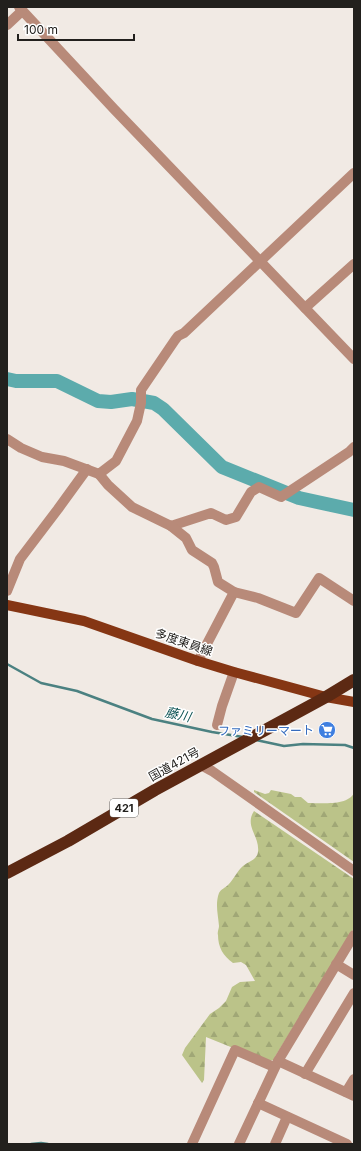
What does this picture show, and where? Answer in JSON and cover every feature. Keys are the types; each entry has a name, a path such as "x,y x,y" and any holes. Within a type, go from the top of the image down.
{"highway":[{"name":"国道421号","path":"7,873 68,841 155,790 326,697 354,680"}],"main road":[{"name":"多度東員線","path":"7,606 84,621 234,672 326,697 354,702"}],"street":[{"path":"7,25 20,9 114,109 354,358"},
{"path":"99,474 116,461 137,421 141,390 178,336 184,333 354,173"},
{"path":"305,308 354,264"},
{"path":"7,439 21,448 42,457 64,461 99,474 108,485 132,507 171,526 186,538 192,550 212,563 218,582 234,592 258,598 296,614 319,578 354,601"},
{"path":"171,526 211,513 226,520 236,517 251,492 259,488 281,497 349,452 354,447"},
{"path":"7,591 20,559 87,469"},
{"path":"198,661 234,592"},
{"path":"217,725 234,672"},
{"path":"201,765 212,771 354,871"},
{"path":"239,1144 276,1064 354,935"},
{"path":"336,964 354,975"},
{"path":"305,1074 354,993"},
{"path":"192,1144 235,1050 305,1074 350,1094 354,1079"},
{"path":"258,1103 347,1144"},
{"path":"275,1144 287,1117"}],"green space":[{"path":"254,790 265,794 269,793 271,790 291,794 295,797 301,797 308,803 340,802 351,797 354,793 354,862 254,792"},
{"path":"254,811 354,879 354,928 273,1060 265,1061 206,1037 204,1080 202,1083 182,1055 185,1048 210,1014 226,1001 232,987 240,982 255,981 246,965 241,962 233,963 222,951 218,939 219,926 217,905 219,893 230,883 245,864 254,859 257,855 257,841 251,826 251,816"}],"waterway":[{"path":"7,379 16,381 57,381 98,401 111,402 132,399 154,403 163,409 222,467 299,498 354,510"},
{"name":"藤川","path":"7,664 41,683 77,691 152,719 243,737"},
{"name":"藤川","path":"256,740 284,746 303,744 345,745 354,748"},
{"path":"31,1144 48,1144"}],"place":[{"name":"ファミリーマート","path":"327,730"}]}
